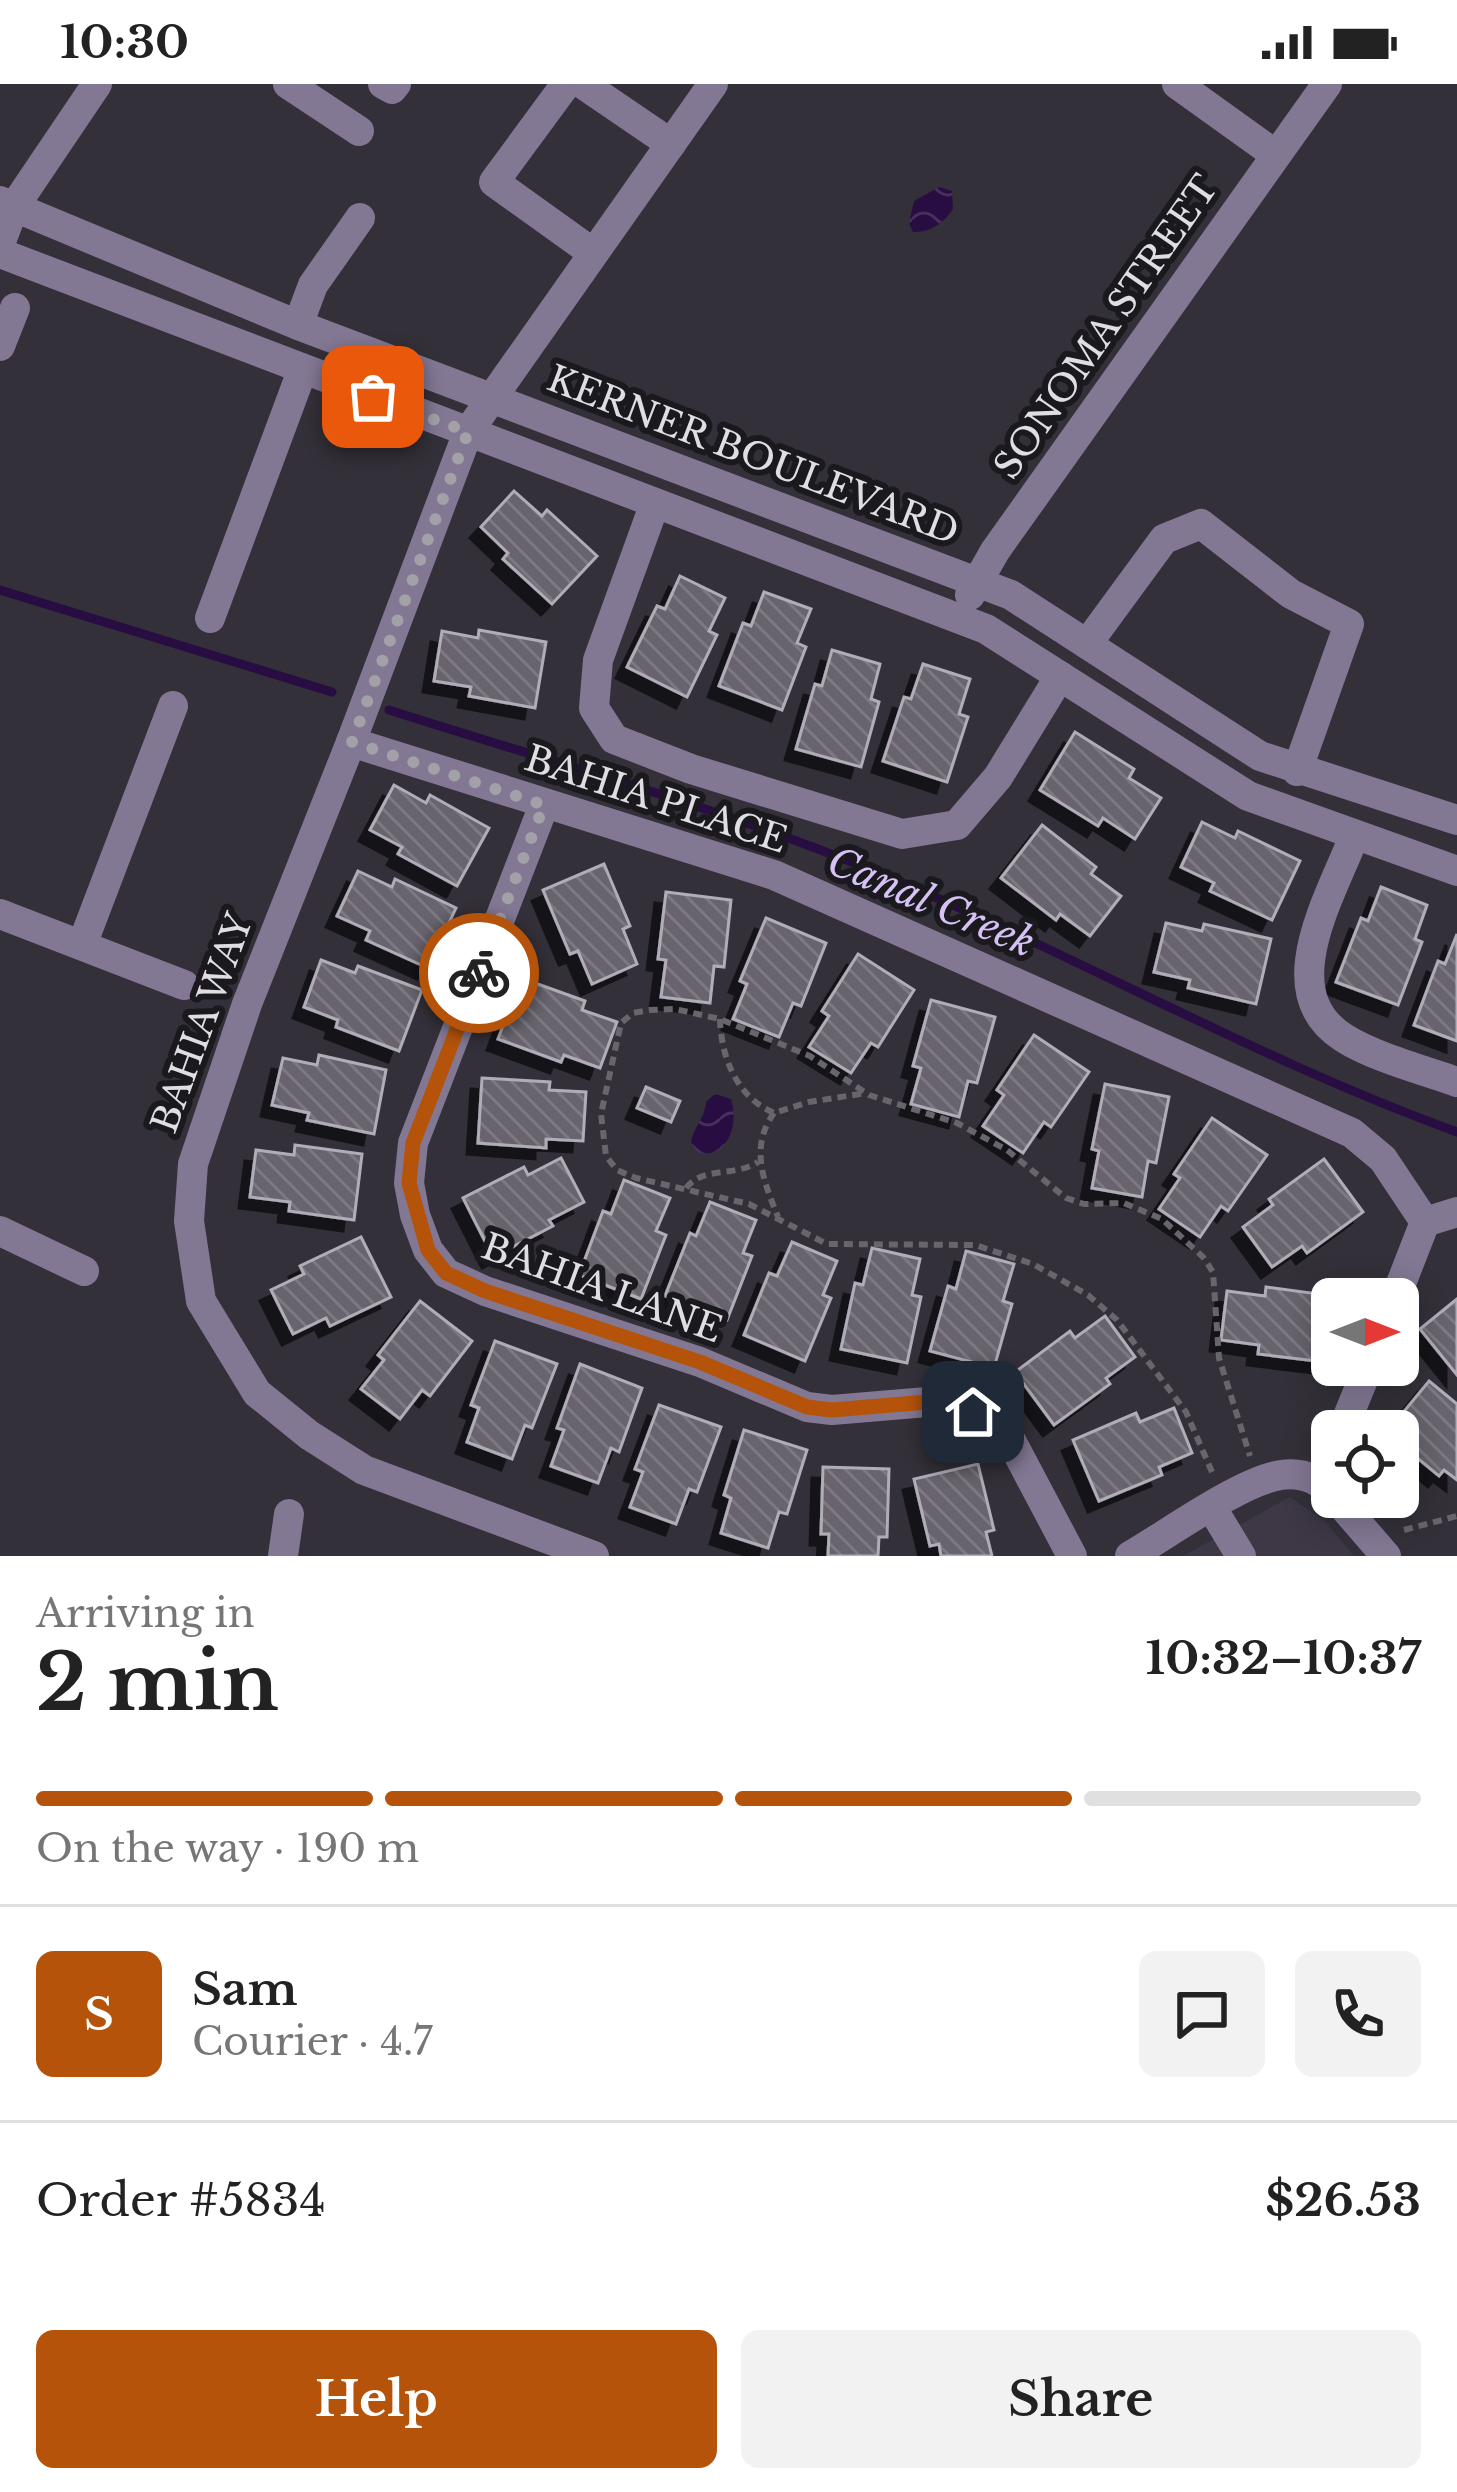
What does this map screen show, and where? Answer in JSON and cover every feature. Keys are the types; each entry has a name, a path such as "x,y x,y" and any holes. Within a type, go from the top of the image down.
{"street":[{"path":"97,84 7,204 0,249 302,371 986,629 1248,796 1457,871"},
{"path":"288,84 359,131"},
{"path":"383,84 392,89 395,84"},
{"path":"566,84 494,182 592,253"},
{"path":"583,84 671,144"},
{"name":"BAHIA WAY","path":"595,1556 364,1470 309,1435 257,1393 201,1301 188,1221 193,1164 247,1004 468,432 713,84"},
{"path":"1177,84 1276,155"},
{"name":"SONOMA STREET","path":"954,618 994,551 1327,84"},
{"name":"KERNER BOULEVARD","path":"7,204 298,326 1011,595 1260,756 1297,772 1457,820"},
{"path":"298,326 313,285 360,218"},
{"path":"0,346 15,308"},
{"path":"210,618 302,371"},
{"path":"655,503 598,660 594,708 614,739 691,769 902,834 956,825 998,777 1060,676"},
{"path":"1087,644 1164,539 1201,524 1291,594 1349,624 1297,772"},
{"path":"82,945 172,706"},
{"name":"BAHIA PLACE","path":"352,742 774,875 1352,1133 1383,1159 1425,1222"},
{"name":"BAHIA LANE","path":"544,805 413,1143 409,1183 428,1250 446,1273 485,1291 700,1362 807,1407 832,1410 951,1400 1008,1435 1072,1556"},
{"path":"1354,836 1311,949 1306,974 1313,998 1322,1017 1344,1038 1457,1082"},
{"path":"0,914 184,985"},
{"path":"1403,1278 1425,1222 1457,1212"},
{"path":"0,1231 84,1271"},
{"path":"1130,1556 1262,1481 1280,1475 1311,1477"},
{"path":"1218,1504 1241,1556"},
{"path":"283,1556 289,1514"},
{"path":"1356,1518 1379,1548"}],"path":[{"path":"1218,1504 1186,1412 1117,1320 1088,1295 1033,1264 975,1245 827,1244 749,1204 617,1170 602,1138 605,1087 621,1023 633,1013 675,1009 720,1018 810,1056 866,1094 957,1124 1007,1150 1066,1198 1084,1204 1142,1207 1181,1234 1213,1272 1219,1358 1246,1448 1262,1481"},
{"path":"720,1018 723,1054 730,1071 762,1108 773,1113"},
{"path":"780,1221 760,1160 762,1139 773,1113 796,1104 866,1094"},
{"path":"686,1188 703,1174 738,1172 760,1160"},
{"path":"1379,1548 1457,1516"}],"shaded area":[{"path":"1290,1497 1311,1512 1311,1518 1326,1522 1354,1556 1183,1556"}],"water":[{"path":"939,187 952,191 953,209 936,226 913,232 909,223 914,201"},
{"path":"715,1094 731,1099 732,1128 724,1145 698,1153 692,1137 706,1102"}],"building":[{"path":"514,491 542,516 547,510 597,556 552,604 503,559 508,553 481,527"},
{"path":"680,576 725,598 709,631 717,635 687,697 627,667 657,606 665,609"},
{"path":"764,592 811,609 797,643 806,647 782,710 719,686 743,623 751,626"},
{"path":"479,630 546,642 535,708 469,696 471,687 434,681 442,631 478,638"},
{"path":"832,650 880,664 871,699 879,702 861,767 796,749 815,684 822,686"},
{"path":"923,664 970,679 959,714 968,717 947,782 883,761 904,697 911,699"},
{"path":"1075,732 1134,769 1129,778 1161,798 1135,839 1103,818 1098,826 1040,790"},
{"path":"394,785 426,803 430,795 489,828 457,886 398,854 402,847 370,830"},
{"path":"1202,822 1235,838 1238,831 1300,861 1272,920 1210,891 1214,883 1181,867"},
{"path":"1042,825 1096,867 1091,874 1121,896 1090,936 1060,914 1056,920 1001,878"},
{"path":"604,864 630,926 623,929 637,964 592,984 578,951 570,954 543,890"},
{"path":"358,871 392,887 395,879 456,908 428,968 366,940 370,931 337,916"},
{"path":"1381,887 1427,905 1415,939 1422,942 1398,1005 1336,982 1361,918 1368,921"},
{"path":"666,892 731,900 724,967 714,966 710,1003 661,997 666,960 658,959"},
{"path":"766,918 826,943 801,1006 793,1003 779,1037 733,1019 747,984 740,981"},
{"path":"1166,923 1202,931 1204,924 1271,939 1256,1004 1188,988 1190,980 1154,972"},
{"path":"1457,934 1457,1041 1414,1025 1438,961 1445,964"},
{"path":"858,954 914,990 878,1047 871,1043 851,1073 809,1047 829,1016 822,1011"},
{"path":"321,960 355,973 358,966 422,990 399,1051 336,1027 338,1020 304,1007"},
{"path":"521,978 585,1001 582,1010 617,1022 600,1068 564,1055 561,1062 498,1039"},
{"path":"931,1000 995,1017 977,1083 968,1081 959,1117 911,1104 921,1068 913,1066"},
{"path":"1034,1035 1089,1072 1051,1127 1044,1122 1023,1153 983,1126 1004,1095 997,1090"},
{"path":"319,1055 386,1070 374,1134 307,1120 309,1113 272,1105 283,1058 317,1065"},
{"path":"482,1078 550,1082 549,1090 586,1092 583,1141 546,1139 546,1148 478,1143"},
{"path":"1105,1084 1169,1097 1156,1163 1148,1161 1142,1197 1092,1188 1099,1151 1092,1149"},
{"path":"646,1087 680,1101 671,1122 637,1108"},
{"path":"1212,1118 1267,1155 1228,1211 1221,1206 1200,1237 1159,1209 1180,1178 1174,1174"},
{"path":"295,1145 362,1154 354,1220 289,1211 290,1202 250,1197 256,1150 294,1155"},
{"path":"561,1158 584,1202 549,1220 553,1226 493,1257 463,1198 524,1167 528,1175"},
{"path":"1324,1159 1363,1212 1307,1253 1302,1246 1272,1267 1243,1227 1273,1205 1269,1199"},
{"path":"624,1180 670,1198 656,1231 666,1235 641,1299 579,1275 603,1211 611,1214"},
{"path":"710,1202 756,1220 743,1253 752,1256 727,1320 665,1296 690,1233 696,1236"},
{"path":"361,1237 391,1297 330,1326 326,1318 293,1334 271,1290 304,1274 300,1266"},
{"path":"792,1242 837,1261 823,1295 831,1298 805,1361 744,1335 769,1273 777,1276"},
{"path":"872,1248 920,1259 912,1295 921,1297 907,1363 841,1349 855,1283 863,1285"},
{"path":"966,1251 1014,1264 1003,1301 1012,1304 994,1368 930,1351 948,1286 956,1289"},
{"path":"1266,1287 1311,1293 1311,1360 1258,1354 1259,1345 1221,1340 1227,1291 1265,1296"},
{"path":"1457,1299 1457,1375 1420,1329"},
{"path":"420,1301 472,1341 430,1396 422,1390 400,1419 361,1389 384,1360 378,1355"},
{"path":"1105,1316 1135,1357 1106,1378 1110,1384 1054,1425 1015,1372 1070,1331 1075,1338"},
{"path":"495,1341 557,1364 532,1428 525,1425 512,1459 467,1442 479,1408 471,1405"},
{"path":"580,1364 642,1388 619,1452 611,1448 598,1483 551,1466 564,1430 557,1428"},
{"path":"1429,1381 1457,1404 1457,1480 1444,1470 1439,1476 1419,1459 1419,1410 1405,1410"},
{"path":"659,1405 721,1427 697,1492 689,1489 676,1524 630,1507 643,1472 635,1469"},
{"path":"1174,1408 1192,1453 1159,1467 1162,1475 1099,1501 1073,1440 1136,1413 1140,1422"},
{"path":"744,1430 807,1450 787,1514 779,1512 768,1548 721,1533 731,1498 724,1495"},
{"path":"978,1464 994,1530 986,1532 992,1556 941,1556 939,1544 930,1546 914,1479"},
{"path":"823,1467 889,1469 887,1537 879,1537 878,1556 828,1556 829,1534 821,1534"}],"waterway":[{"name":"Canal Creek","path":"0,590 332,692"},
{"name":"Canal Creek","path":"389,710 694,805 874,871 1309,1072 1457,1132"}],"way so far":[{"path":"373,397 468,432 352,742 544,805 479,973"}],"route":[{"path":"479,973 413,1143 409,1183 415,1215 428,1250 446,1273 485,1291 700,1362 807,1407 832,1410 951,1400 973,1412"}]}
